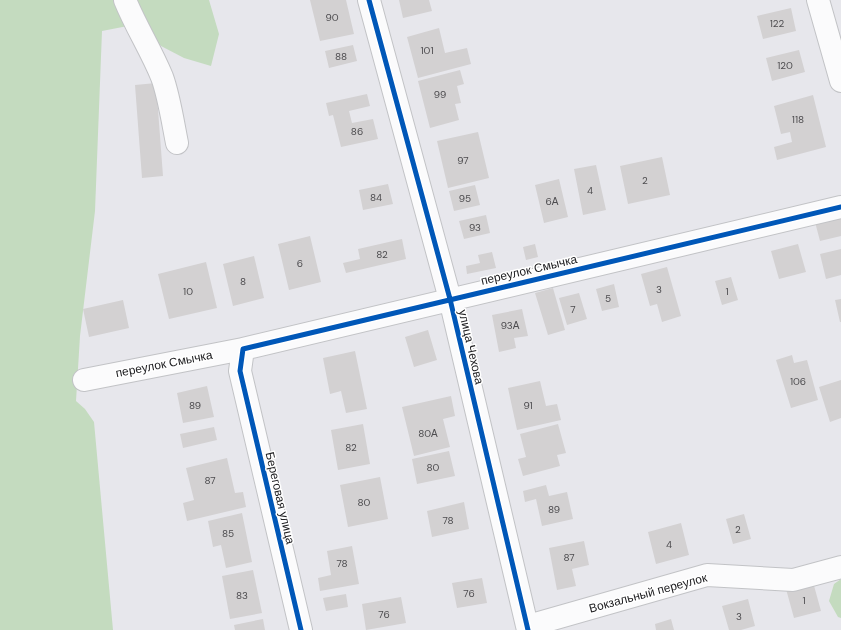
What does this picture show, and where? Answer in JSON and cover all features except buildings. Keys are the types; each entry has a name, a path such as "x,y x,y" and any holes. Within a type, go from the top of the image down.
{"street":[{"path":"125,0 132,19 149,48 162,79 177,143"},
{"name":"улица Чехова","path":"369,0 450,299 528,628"},
{"path":"818,0 841,78"},
{"name":"переулок Смычка","path":"84,380 243,348 841,207"},
{"name":"Береговая улица","path":"243,348 240,370 300,630"},
{"name":"Вокзальный переулок","path":"528,628 707,575 793,580 841,567"}],"green space":[{"path":"0,0 209,0 219,34 211,66 184,58 161,46 138,24 102,31 95,211 80,336 76,401 85,409 94,422 113,630 0,630"},
{"path":"841,579 841,618 838,617 829,601 834,584"}],"cycle path":[{"path":"369,0 450,299 528,630"},
{"path":"301,630 240,371 243,349 841,207"}]}
